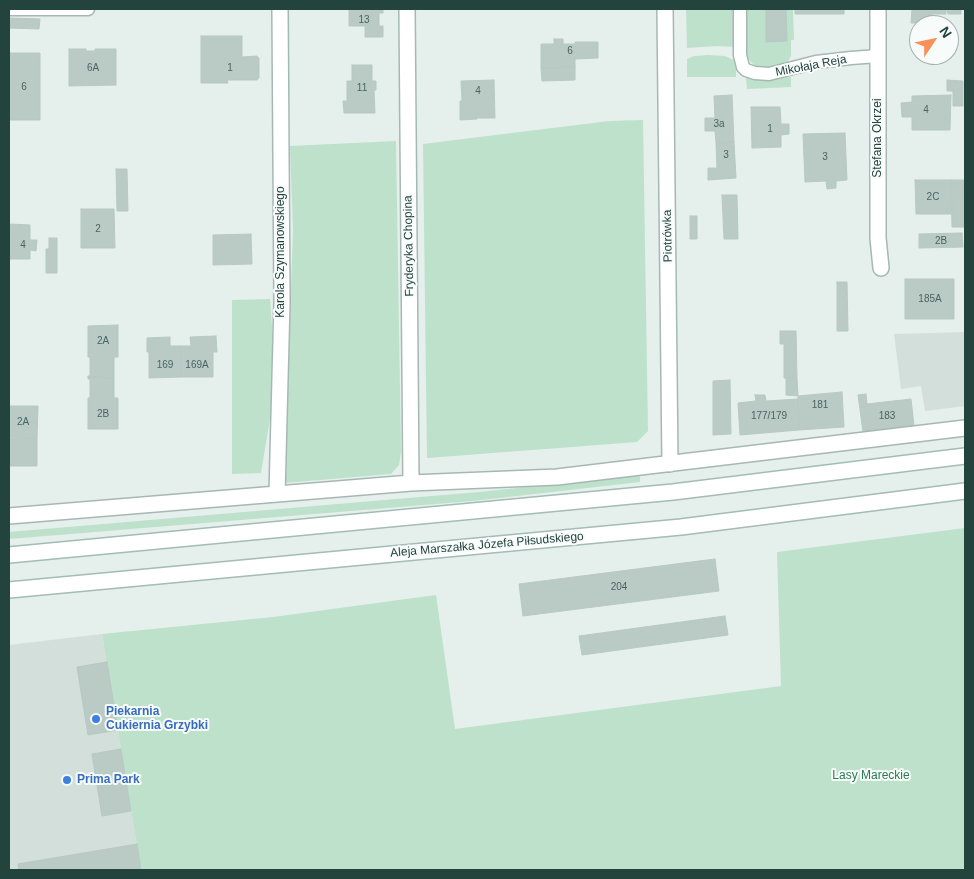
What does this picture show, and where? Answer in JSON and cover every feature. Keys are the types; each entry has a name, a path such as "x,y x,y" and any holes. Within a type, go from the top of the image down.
{"street":[{"name":"Karola Szymanowskiego","path":"278,494 282,302 280,9"},
{"name":"Fryderyka Chopina","path":"407,9 411,483"},
{"name":"Piotrówka","path":"665,9 670,464"},
{"name":"Stefana Okrzei","path":"878,9 878,238 881,268"},
{"path":"9,516 411,483 557,477 965,428"},
{"path":"9,555 672,492 965,456"},
{"name":"Aleja Marszałka Józefa Piłsudskiego","path":"9,590 681,527 965,491"}],"lane":[{"path":"9,10 88,9"},
{"name":"Mikołaja Reja","path":"740,9 740,55 746,70 769,74 816,62 878,56"}],"shaded area":[{"path":"965,332 965,406 925,411 921,386 901,389 894,334"},
{"name":"Prima Park","path":"102,634 141,870 9,870 9,645"}],"green space":[{"path":"686,9 735,9 735,47 687,48"},
{"path":"745,9 793,9 794,40 791,40 791,56 787,63 773,69 757,67 746,56"},
{"path":"694,56 725,56 736,61 736,77 687,77 687,59"},
{"path":"791,77 791,87 747,89 746,78"},
{"path":"643,120 648,431 637,442 427,458 423,144 609,121"},
{"path":"396,141 401,452 399,465 391,474 284,483 293,231 290,146"},
{"path":"270,299 273,341 271,413 261,473 232,474 232,300"},
{"path":"640,475 640,482 473,501 9,539 9,532 479,492"},
{"name":"Lasy Mareckie","path":"965,528 965,870 141,870 102,634 273,617 436,595 455,729 781,686 777,552"}],"building":[{"path":"349,9 383,9 383,13 379,13 379,26 383,26 383,37 365,37 365,26 349,26"},
{"path":"766,9 786,9 787,41 766,42"},
{"path":"795,9 844,9 844,14 795,14"},
{"path":"912,9 946,9 946,14 912,15"},
{"path":"947,9 961,9 961,14 948,14"},
{"path":"9,18 40,19 39,29 9,28"},
{"path":"201,36 242,36 242,57 257,56 259,58 259,78 257,80 227,80 228,83 201,83"},
{"path":"554,39 563,39 563,44 598,42 598,58 575,59 575,67 541,68 541,44 554,44"},
{"path":"69,49 95,51 95,49 116,49 116,85 69,86"},
{"path":"9,53 40,53 40,120 9,120"},
{"path":"352,65 372,65 372,81 376,81 376,90 374,90 375,113 344,113 343,101 347,101 347,81 352,81"},
{"path":"575,67 575,80 542,81 541,68"},
{"path":"494,80 495,118 460,120 460,101 462,101 461,81"},
{"path":"947,80 963,81 963,106 953,106 953,91 947,91"},
{"path":"732,95 734,142 716,143 715,131 705,131 705,118 715,118 714,96"},
{"path":"951,95 950,130 912,130 912,117 902,117 901,103 912,102 912,96"},
{"path":"751,107 780,107 781,124 789,124 789,134 781,135 781,147 752,148"},
{"path":"845,133 847,180 836,181 836,188 827,189 826,181 805,182 803,134"},
{"path":"734,142 736,178 708,180 708,168 717,168 716,143"},
{"path":"116,169 127,169 128,211 117,211"},
{"path":"915,180 951,180 952,214 916,214"},
{"path":"951,180 964,180 965,227 952,227"},
{"path":"722,195 737,195 738,239 724,239"},
{"path":"81,209 114,209 115,248 81,248"},
{"path":"690,216 697,216 697,239 690,239"},
{"path":"9,224 30,225 30,240 37,240 36,251 30,250 30,259 9,259"},
{"path":"962,233 963,247 919,248 919,234"},
{"path":"251,234 252,264 213,265 213,235"},
{"path":"49,238 57,238 57,273 46,273 46,249 49,249"},
{"path":"905,279 954,279 954,319 905,319"},
{"path":"837,282 847,282 848,331 837,331"},
{"path":"118,325 118,357 114,357 114,378 88,377 90,376 90,357 88,357 88,326"},
{"path":"780,331 796,331 797,378 784,378 784,344 780,344"},
{"path":"216,336 217,352 213,352 213,377 181,377 181,346 191,346 190,337"},
{"path":"170,337 170,346 181,346 181,377 149,378 147,338"},
{"path":"88,377 114,378 114,398 118,398 118,429 88,429 90,379"},
{"path":"786,378 797,378 798,396 786,395"},
{"path":"730,380 731,434 713,435 713,381"},
{"path":"842,392 844,427 799,430 798,396"},
{"path":"866,394 867,404 911,399 914,426 863,432 858,395"},
{"path":"755,395 765,395 766,401 798,399 799,430 740,435 738,403 756,401"},
{"path":"9,406 38,406 37,438 9,437"},
{"path":"9,438 37,438 37,466 9,466"},
{"path":"715,559 719,591 523,616 519,584"},
{"path":"725,616 728,635 582,655 579,636"},
{"path":"107,662 118,730 88,735 77,667"},
{"path":"121,749 131,811 102,816 92,754"},
{"path":"137,844 141,870 19,870 18,864"}],"place":[{"name":"Piekarnia Cukiernia Grzybki","path":"96,719"},
{"name":"Prima Park","path":"67,780"}]}
